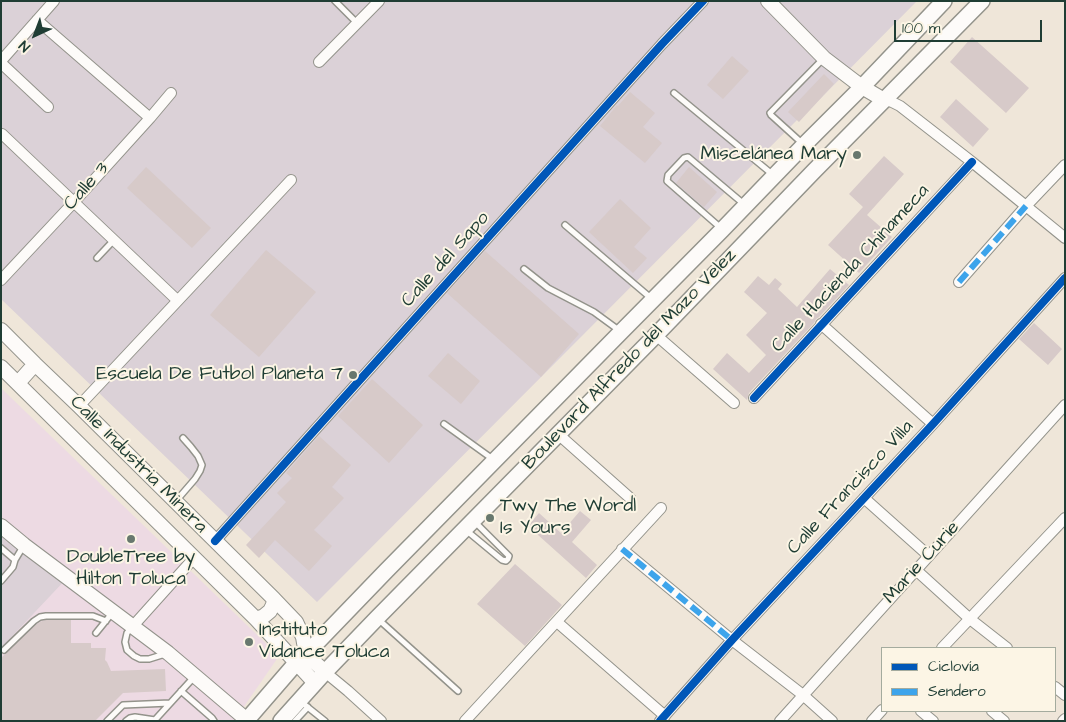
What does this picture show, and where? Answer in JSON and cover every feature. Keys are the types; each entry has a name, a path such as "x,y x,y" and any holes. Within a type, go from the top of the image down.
{"main road":[{"path":"768,1 824,58 862,87 884,100"},
{"name":"Boulevard Alfredo del Mazo Velez","path":"247,720 301,658 862,87 944,1"},
{"name":"Boulevard Alfredo del Mazo Velez","path":"281,721 304,704 320,677 982,1"},
{"name":"Calle Industria Minera","path":"1,330 296,622 303,637 301,658"},
{"path":"18,382 35,364"},
{"name":"Calle Industria Minera","path":"1,367 194,558 320,677"},
{"path":"1,526 110,616 133,626 168,653 247,720"},
{"path":"256,618 264,616 270,611 274,599"}],"street":[{"path":"319,62 380,1"},
{"name":"Calle del Sapo","path":"215,541 702,1"},
{"path":"48,4 37,20 1,62 48,107"},
{"path":"37,20 150,118"},
{"name":"Calle 3","path":"1,280 74,202 171,93"},
{"path":"884,100 900,106 1065,238"},
{"path":"2,134 177,300"},
{"name":"Calle Hacienda Chinameca","path":"754,398 972,162"},
{"path":"959,282 1065,165"},
{"path":"79,406 291,180"},
{"name":"Calle Francisco Villa","path":"663,718 732,640 933,424 1065,278"},
{"path":"821,324 933,424"},
{"path":"656,335 734,403"},
{"name":"Marie Curie","path":"780,721 1065,405"},
{"path":"558,434 630,498"},
{"path":"864,498 929,556"},
{"path":"465,721 661,508"},
{"path":"943,647 1063,522"},
{"path":"622,549 832,721"},
{"path":"133,626 194,558"},
{"path":"916,570 970,619 1006,647"},
{"path":"556,622 663,718"},
{"path":"320,677 348,691 381,721"},
{"path":"872,721 881,711"},
{"path":"922,712 932,721"},
{"path":"993,712 1004,721"}],"lane":[{"path":"335,1 358,23"},
{"path":"804,145 770,113 824,58"},
{"path":"674,93 774,176"},
{"path":"722,230 667,181 668,175 684,158 688,157 746,205"},
{"path":"565,225 652,300"},
{"path":"97,258 114,240"},
{"path":"524,269 548,288 594,312 621,332"},
{"path":"444,424 494,460"},
{"path":"175,502 195,479 202,465 198,456 183,438"},
{"path":"469,525 509,556 508,559 506,561 502,560 469,525"},
{"path":"1,581 12,567 24,545"},
{"path":"1,548 15,560"},
{"path":"96,633 110,616"},
{"path":"4,650 40,617 110,616"},
{"path":"377,618 458,691"},
{"path":"133,626 127,633 125,642 127,650 134,656 140,659 149,659 168,653"},
{"path":"126,721 135,716 155,720 195,676"},
{"path":"181,691 214,721"},
{"path":"107,721 123,705 170,703"},
{"path":"295,721 304,704 325,721"}],"shaded area":[{"path":"1,1 917,1 317,602 1,299"},
{"path":"1,388 279,656 234,721 1,721"},
{"path":"1,529 68,577 1,648"}],"building":[{"path":"972,37 1029,88 1006,113 950,62"},
{"path":"732,56 749,71 723,99 707,85"},
{"path":"824,74 834,84 799,122 788,112"},
{"path":"630,92 655,113 643,127 662,143 645,163 600,126"},
{"path":"956,99 989,129 973,147 940,117"},
{"path":"884,156 904,174 867,215 892,237 859,273 828,245 863,207 849,194"},
{"path":"146,167 211,228 192,248 127,188"},
{"path":"689,167 717,192 704,207 676,183"},
{"path":"620,199 651,228 634,247 647,258 633,273 589,232"},
{"path":"266,250 316,292 259,357 210,315"},
{"path":"485,251 579,334 541,377 447,293"},
{"path":"830,269 849,285 749,393 747,400 713,369 727,353 749,373 766,355 746,335 767,313 744,292 758,276 769,285 775,278 782,284 778,289 797,307"},
{"path":"1034,323 1062,349 1048,365 1019,339"},
{"path":"448,353 480,381 461,404 428,376"},
{"path":"372,379 423,425 389,463 338,416"},
{"path":"319,436 351,465 332,487 344,498 314,530 332,546 309,571 275,540 259,558 246,545 286,502 277,493 292,478 286,473"},
{"path":"580,511 591,520 572,542 597,565 586,578 528,526 539,513 561,533"},
{"path":"515,564 562,605 525,646 477,604"},
{"path":"46,620 71,620 71,643 91,643 91,648 106,648 105,660 111,671 165,669 166,691 123,693 95,721 1,721 1,658 37,624"}],"marked path":[{"path":"959,282 1026,206"},
{"path":"622,549 732,640"}],"cycle path":[{"path":"215,541 662,44 703,1"},
{"path":"754,398 972,162"},
{"path":"660,721 732,640 933,424 1065,278"}],"place":[{"name":"Miscelánea Mary","path":"857,155"},
{"name":"Escuela De Futbol Planeta 7","path":"353,375"},
{"name":"Twy The Wordl Is Yours","path":"490,518"},
{"name":"DoubleTree by Hilton Toluca","path":"131,539"},
{"name":"Instituto Vidance Toluca","path":"249,642"}]}
